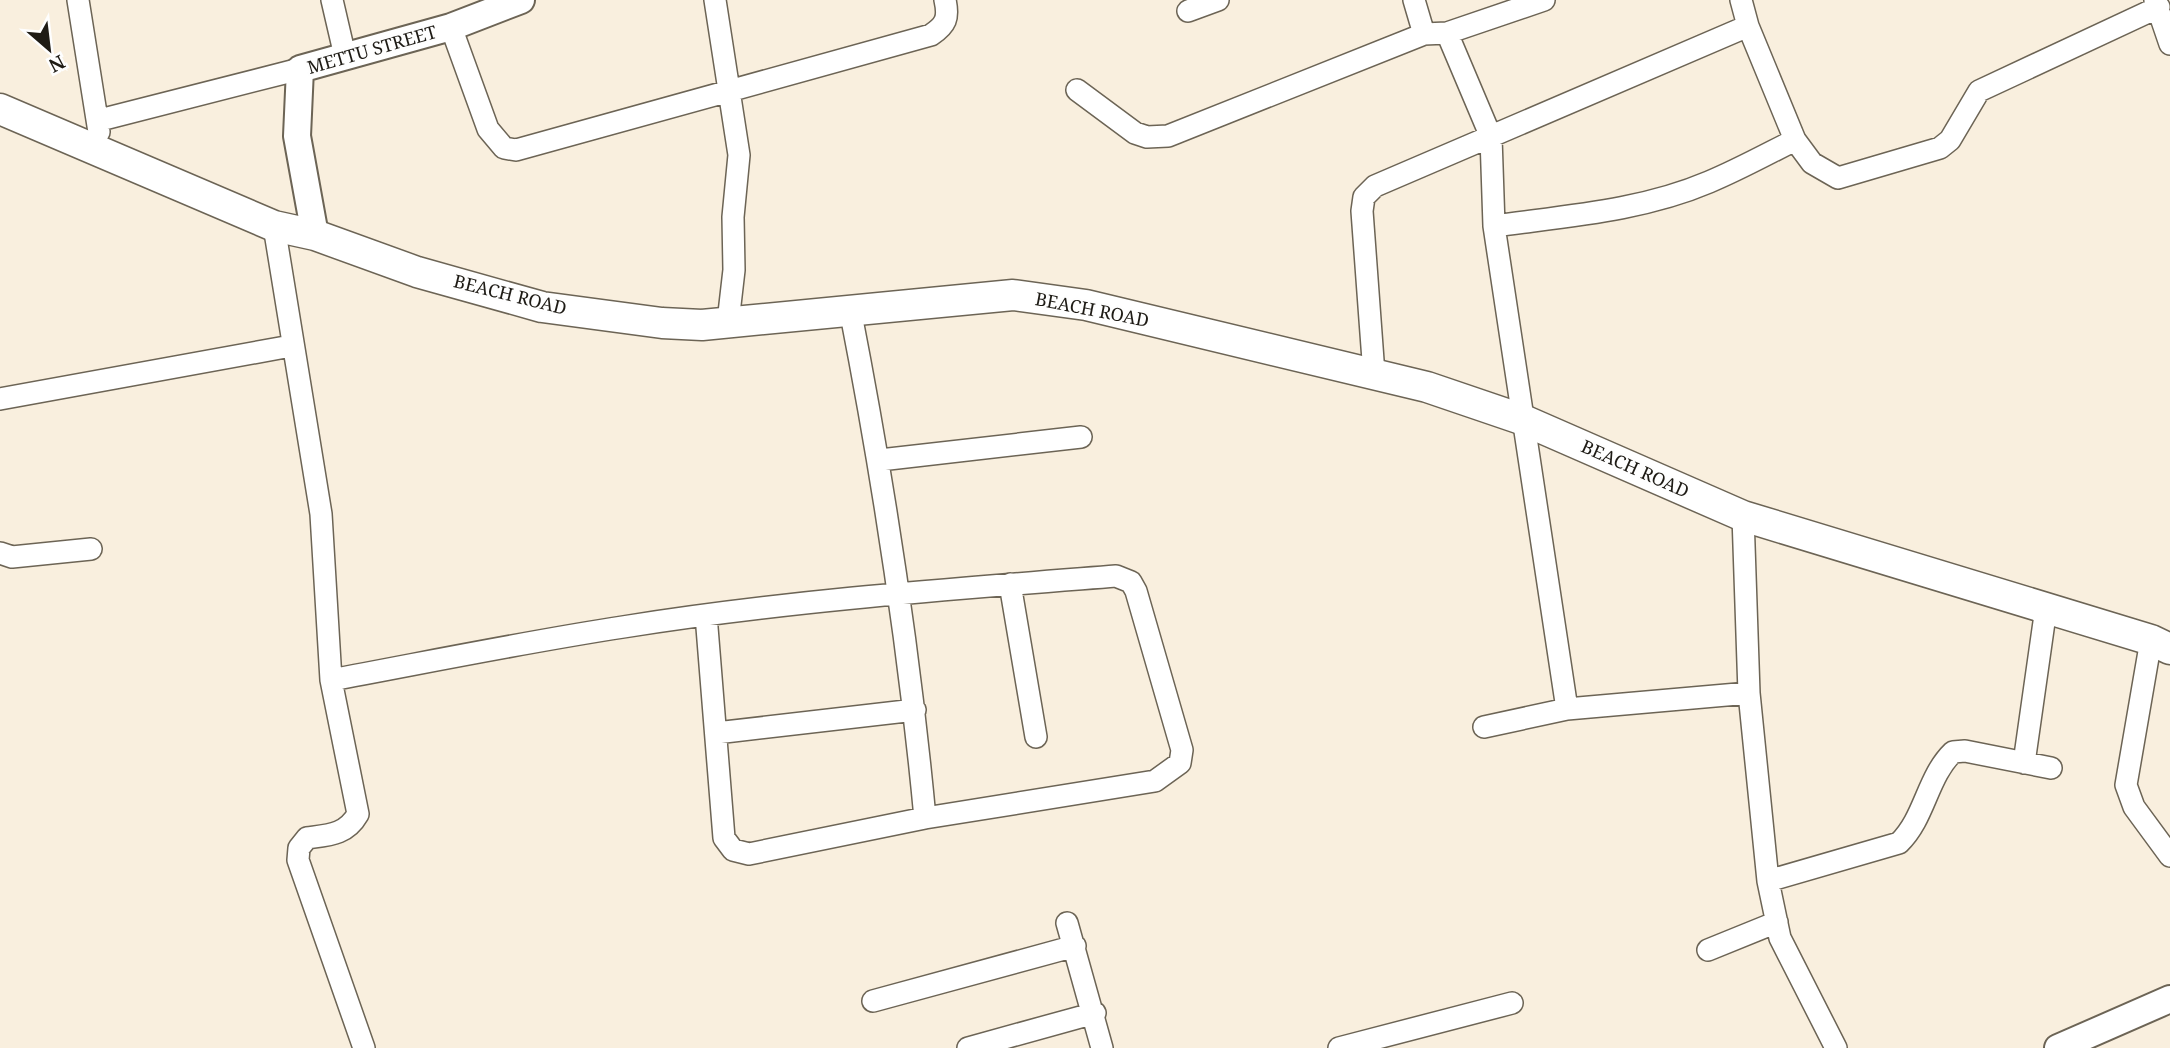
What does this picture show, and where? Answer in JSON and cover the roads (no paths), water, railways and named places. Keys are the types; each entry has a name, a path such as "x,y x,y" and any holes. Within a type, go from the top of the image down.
{"main road":[{"name":"BEACH ROAD","path":"0,109 99,134 274,226 315,235 418,272 542,307 662,323 702,325 1013,295 1086,305 1427,387 1521,419 1743,516 2161,645"}],"street":[{"path":"78,0 99,134 300,69"},
{"path":"332,0 345,56"},
{"name":"METTU STREET","path":"315,235 297,136 300,69 451,27 521,0"},
{"path":"715,0 739,155 733,217 734,270 728,322"},
{"path":"451,27 488,129 504,148 516,150 931,35 944,26 948,15 946,0"},
{"path":"1188,11 1219,0"},
{"path":"1414,0 1424,34"},
{"path":"1077,90 1135,133 1147,138 1168,136 1424,34 1447,33 1544,0"},
{"path":"1741,0 1748,26 1795,140 1812,163 1838,178 1940,148 1950,141 1979,91 2157,3 2170,44"},
{"path":"1374,374 1362,211 1364,197 1374,186 1748,26"},
{"path":"1447,33 1491,137 1494,226 1521,419 1567,709"},
{"path":"1494,226 1616,209 1665,197 1708,183 1795,140"},
{"path":"274,226 291,346 321,514 331,680 358,814 352,825 338,834 307,838 299,848 298,860 364,1048"},
{"path":"850,309 880,460 900,592 925,818"},
{"path":"0,399 291,346"},
{"path":"880,460 1082,437"},
{"path":"1743,516 1749,692 1768,881 1780,938 1836,1048"},
{"path":"0,553 12,558 91,549"},
{"path":"331,680 622,627 706,615 900,592 1116,576 1131,582 1180,742 1180,763 1155,781 925,818 749,854 733,850 724,838 706,615"},
{"path":"1010,584 1036,737"},
{"path":"2024,763 2046,608"},
{"path":"2161,645 2126,785 2134,807 2170,856"},
{"path":"1484,727 1567,709 1749,692"},
{"path":"716,733 915,710"},
{"path":"1768,881 1899,843 1909,833 1940,764 1953,752 1965,751 2050,768"},
{"path":"1708,950 1777,922"},
{"path":"1067,923 1076,946 1102,1048"},
{"path":"873,1001 1076,946"},
{"path":"2058,1048 2170,999"},
{"path":"1339,1048 1512,1003"},
{"path":"968,1048 1094,1013"}]}
